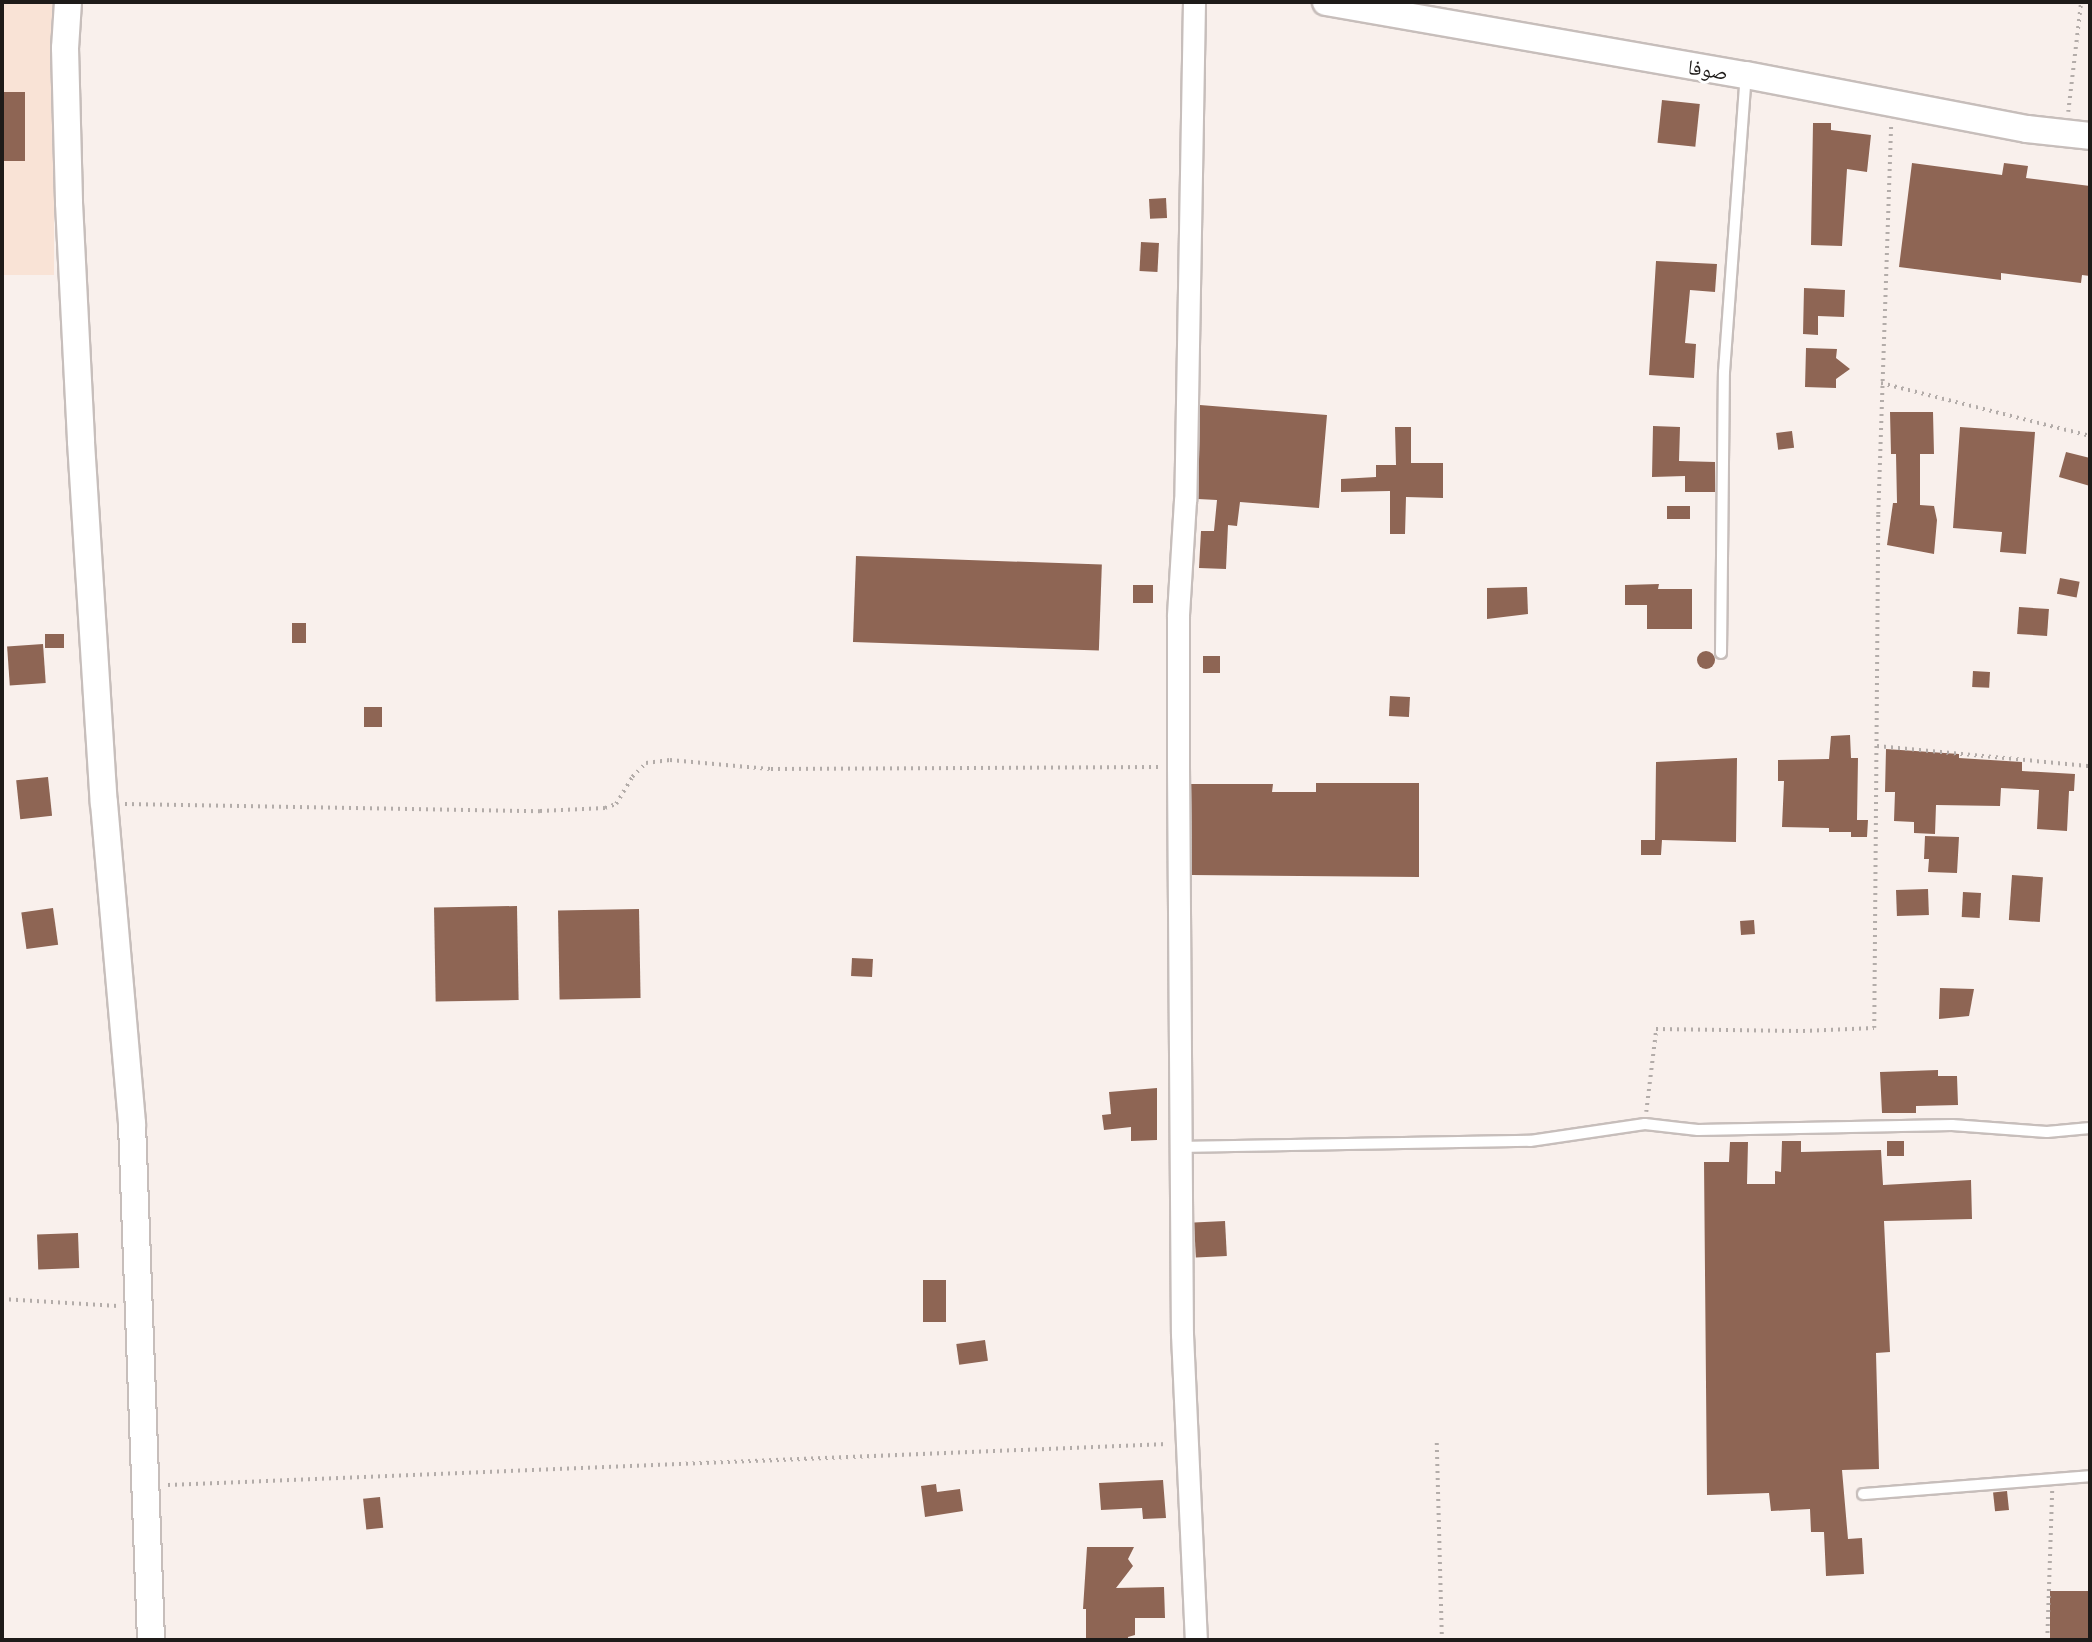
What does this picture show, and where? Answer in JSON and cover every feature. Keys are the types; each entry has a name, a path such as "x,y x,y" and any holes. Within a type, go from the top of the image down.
{"street":[{"path":"68,2 65,48 69,203 104,803 132,1124 151,1640"},
{"path":"1194,2 1185,500 1178,616 1178,1147 1196,1640"},
{"name":"صوفا","path":"1326,2 2078,136"}],"lane":[{"path":"1721,653 1724,372 1746,75"},
{"path":"1178,1147 1530,1141 1645,1124 1698,1130 1952,1125 2047,1132 2090,1128"},
{"path":"1863,1494 2090,1476"}],"path":[{"path":"2078,136 2081,2"},
{"path":"1645,1124 1656,1029 1803,1031 1874,1028 1881,383 1892,104"},
{"path":"1881,383 2090,436"},
{"path":"1877,746 2090,766"},
{"path":"104,803 540,811 605,808 615,804 632,777 646,763 670,760 771,769 1178,767"},
{"path":"2,1299 137,1307"},
{"path":"144,1486 1187,1443"},
{"path":"1437,1443 1442,1640"},
{"path":"2047,1640 2053,1478"}],"shaded area":[{"path":"2,2 54,2 54,275 2,275"}],"building":[{"path":"2,92 25,92 25,161 2,161"},
{"path":"1662,100 1700,104 1695,147 1658,143"},
{"path":"1813,123 1831,123 1831,130 1871,135 1867,172 1847,169 1842,246 1811,245"},
{"path":"1912,163 2002,175 2004,163 2028,166 2026,178 2090,186 2090,276 2082,275 2081,283 2001,273 2001,280 1899,267"},
{"path":"1166,198 1167,218 1150,219 1149,199"},
{"path":"1141,242 1159,243 1157,272 1139,271"},
{"path":"1656,261 1717,264 1715,292 1690,290 1685,343 1696,344 1694,378 1649,375"},
{"path":"1804,288 1845,290 1844,317 1818,316 1818,335 1803,334"},
{"path":"1806,348 1837,349 1836,358 1850,369 1836,379 1836,388 1805,387"},
{"path":"1200,405 1327,415 1319,508 1240,502 1237,526 1228,525 1226,569 1199,568 1201,531 1214,531 1217,500 1198,499"},
{"path":"1890,412 1933,412 1934,454 1920,454 1920,505 1934,506 1937,520 1934,554 1887,545 1893,503 1897,503 1896,454 1891,454"},
{"path":"1653,426 1680,427 1679,461 1715,462 1715,492 1685,492 1685,476 1652,477"},
{"path":"1395,427 1411,427 1411,463 1443,463 1443,498 1406,497 1405,534 1390,534 1390,491 1341,492 1341,479 1376,477 1376,465 1396,465"},
{"path":"1960,427 2035,432 2026,554 2000,552 2002,532 1953,528"},
{"path":"1792,431 1794,448 1778,450 1776,433"},
{"path":"2066,452 2090,458 2090,486 2059,477"},
{"path":"1667,506 1690,506 1690,519 1667,519"},
{"path":"856,556 1102,565 1099,651 853,642"},
{"path":"2060,578 2080,582 2077,598 2057,594"},
{"path":"1659,584 1658,589 1692,589 1692,629 1647,629 1647,605 1625,605 1625,585"},
{"path":"1133,585 1153,585 1153,603 1133,603"},
{"path":"1527,587 1528,614 1487,619 1487,588"},
{"path":"2019,607 2049,609 2047,636 2017,634"},
{"path":"292,623 306,623 306,643 292,643"},
{"path":"45,634 64,634 64,648 45,648"},
{"path":"43,644 46,683 10,685 7,647"},
{"path":"1706,651 1712,654 1715,660 1712,666 1706,669 1700,666 1697,660 1700,654"},
{"path":"1203,656 1220,656 1220,673 1203,673"},
{"path":"1973,671 1990,672 1989,688 1972,687"},
{"path":"1390,696 1410,697 1409,717 1389,716"},
{"path":"364,707 382,707 382,727 364,727"},
{"path":"1850,735 1851,758 1858,758 1857,820 1868,820 1867,837 1851,837 1851,832 1829,832 1829,828 1782,827 1784,781 1778,781 1778,760 1829,759 1831,736"},
{"path":"1886,749 2022,762 2022,771 2075,774 2074,791 2069,791 2067,831 2037,829 2039,790 2001,788 2000,806 1936,805 1935,834 1914,833 1914,822 1894,821 1895,792 1885,792"},
{"path":"1737,758 1736,842 1662,840 1661,855 1641,855 1641,840 1655,840 1656,762"},
{"path":"48,777 52,816 20,819 16,780"},
{"path":"1316,783 1419,783 1419,877 1192,875 1191,784 1273,784 1272,792 1316,792"},
{"path":"1925,836 1959,837 1957,873 1928,872 1929,859 1924,859"},
{"path":"2012,875 2043,877 2040,922 2009,920"},
{"path":"1928,889 1929,915 1897,916 1896,890"},
{"path":"1963,892 1981,893 1980,918 1962,917"},
{"path":"517,906 519,1000 436,1001 434,907"},
{"path":"53,908 58,945 26,949 21,912"},
{"path":"639,909 641,998 560,999 558,910"},
{"path":"1754,920 1755,934 1741,935 1740,921"},
{"path":"852,958 873,959 872,977 851,976"},
{"path":"1940,988 1974,989 1969,1016 1939,1019"},
{"path":"1938,1070 1938,1076 1957,1076 1958,1105 1916,1106 1916,1113 1882,1113 1880,1072"},
{"path":"1157,1088 1157,1140 1131,1141 1131,1127 1104,1130 1102,1115 1111,1114 1109,1092"},
{"path":"1782,1141 1801,1141 1801,1152 1881,1150 1883,1185 1971,1180 1972,1219 1884,1221 1890,1352 1876,1353 1879,1469 1842,1470 1848,1539 1862,1538 1864,1574 1826,1576 1824,1532 1811,1532 1810,1509 1771,1511 1769,1493 1707,1495 1704,1162 1729,1162 1730,1142 1748,1142 1747,1184 1775,1184 1775,1171 1781,1172"},
{"path":"1887,1141 1904,1141 1904,1156 1887,1156"},
{"path":"1225,1221 1227,1256 1196,1258 1194,1223"},
{"path":"78,1233 79,1268 38,1269 37,1234"},
{"path":"923,1280 946,1280 946,1322 923,1322"},
{"path":"985,1340 988,1361 959,1365 956,1344"},
{"path":"1163,1480 1166,1518 1143,1519 1142,1508 1101,1510 1099,1483"},
{"path":"936,1484 937,1492 960,1489 963,1511 925,1517 921,1486"},
{"path":"2007,1491 2009,1510 1995,1511 1993,1492"},
{"path":"380,1497 383,1528 366,1530 363,1499"},
{"path":"1087,1547 1134,1547 1128,1559 1133,1566 1116,1588 1164,1587 1165,1618 1135,1618 1135,1635 1128,1637 1128,1640 1086,1640 1086,1609 1083,1609"},
{"path":"2050,1591 2090,1591 2090,1640 2050,1640"}]}
